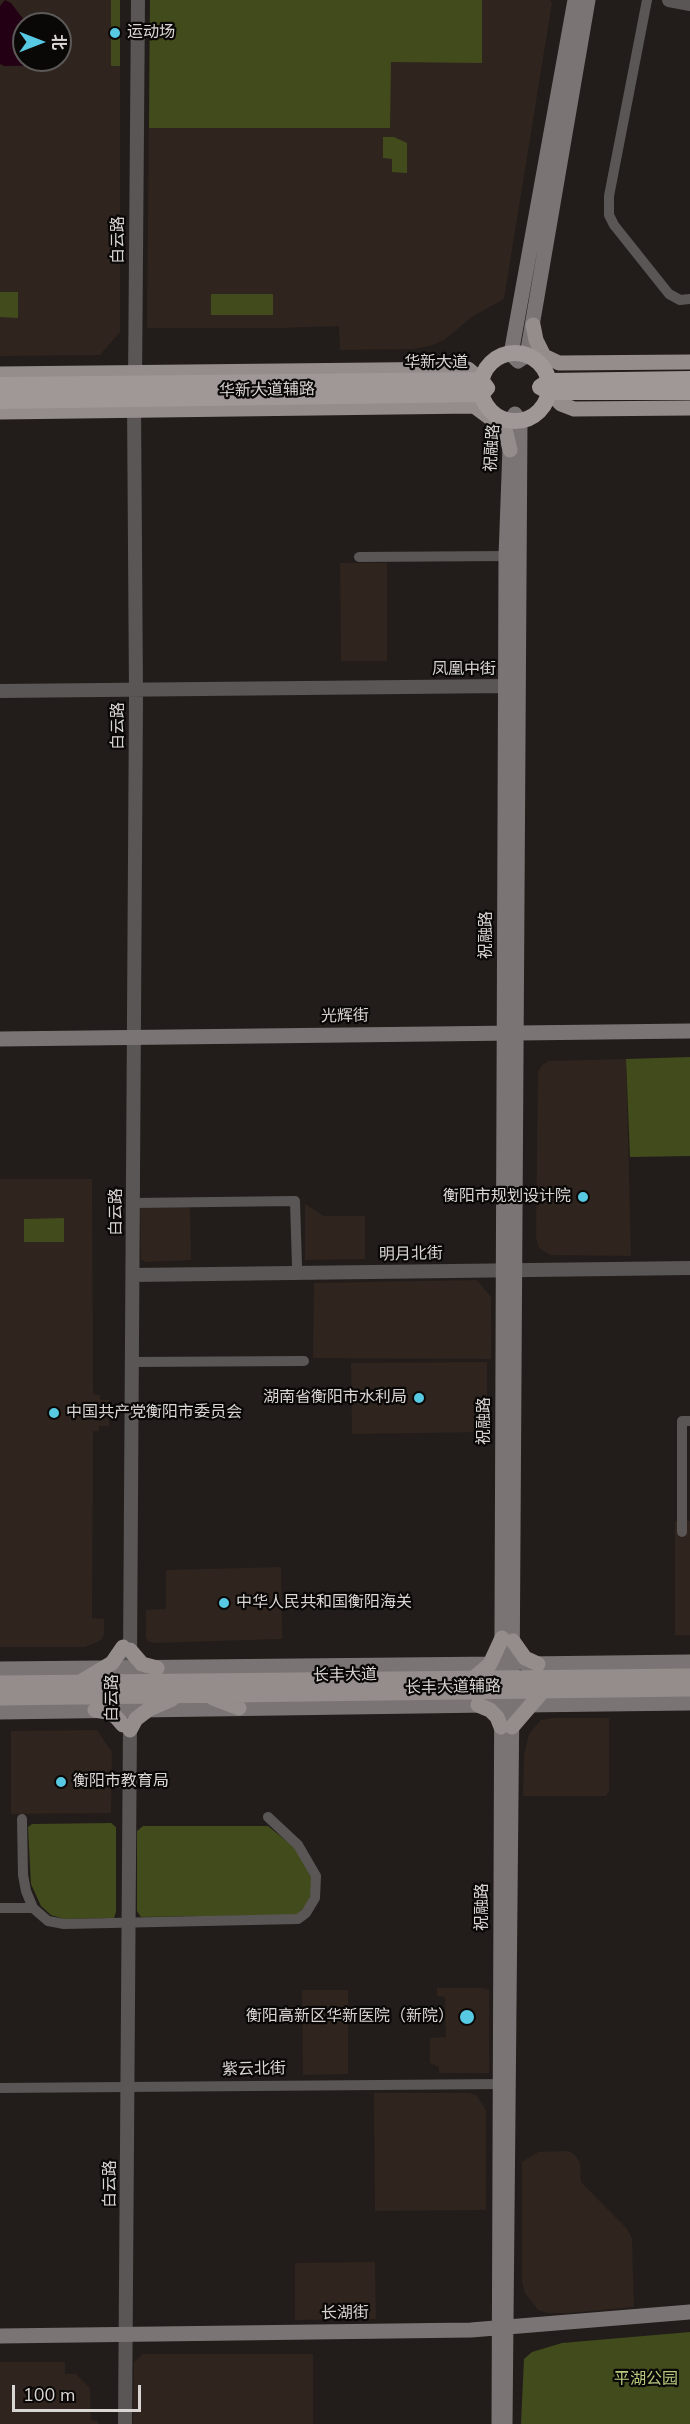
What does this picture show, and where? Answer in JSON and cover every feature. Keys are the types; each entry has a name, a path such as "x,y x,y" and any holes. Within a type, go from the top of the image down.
{"highway":[{"path":"519,357 537,361 545,370 546,387 545,403 539,412 530,418 515,419 492,412 483,387 498,366 519,357"},
{"path":"546,387 690,379"},
{"name":"华新大道","path":"0,385 132,391 483,387"},
{"path":"546,387 690,392"},
{"name":"华新大道","path":"0,401 132,391"}],"main road":[{"path":"519,357 575,0"},
{"path":"519,357 533,325 588,0"},
{"path":"533,325 536,340 544,356 559,363 690,362"},
{"name":"华新大道辅路","path":"0,412 132,391 468,369 483,387"},
{"name":"华新大道辅路","path":"0,374 132,391 474,406 505,429 510,450"},
{"path":"546,387 561,404 574,409 690,408"},
{"name":"祝融路","path":"510,689 506,556 510,450 515,419"},
{"name":"祝融路","path":"499,2424 502,2331 507,1727 505,1682 509,1268 510,689 515,419"},
{"name":"光辉街","path":"510,1036 690,1031"},
{"name":"光辉街","path":"0,1039 690,1037"},
{"name":"光辉街","path":"0,1044 130,1040"},
{"path":"507,1639 525,1658 538,1664"},
{"path":"505,1682 507,1639"},
{"path":"79,1682 104,1669 127,1649 142,1664 157,1668"},
{"name":"长丰大道辅路","path":"149,1709 478,1705 505,1682 538,1664 690,1662"},
{"name":"长丰大道辅路","path":"0,1669 104,1669 126,1697 157,1668 505,1682 530,1705 690,1703"},
{"name":"长丰大道","path":"0,1698 179,1696 690,1676"},
{"name":"长丰大道","path":"0,1683 79,1682 126,1697 474,1678 505,1682 543,1691 690,1689"},
{"path":"478,1705 490,1710 507,1727 543,1691"},
{"path":"208,1695 238,1708"},
{"path":"126,1697 135,1719 149,1709 179,1696"},
{"path":"0,1712 95,1710 107,1712 116,1717 126,1697"},
{"name":"长湖街","path":"502,2331 690,2312"},
{"name":"长湖街","path":"0,2336 123,2337 502,2331 690,2319"},
{"name":"祝融路","path":"502,2331 506,2424"},
{"name":"长湖街","path":"0,2342 123,2337"}],"street":[{"name":"白云路","path":"127,1649 132,691 132,0"},
{"name":"白云路","path":"132,391 138,0"},
{"path":"647,0 609,196 609,215 614,225 669,294 680,300 690,299"},
{"path":"669,0 690,4"},
{"path":"359,557 506,556"},
{"name":"凤凰中街","path":"0,691 510,689"},
{"name":"凤凰中街","path":"0,696 132,691"},
{"name":"白云路","path":"120,2424 123,2337 126,1697 133,1271 130,1040"},
{"path":"133,1203 296,1201 297,1266"},
{"name":"明月北街","path":"133,1271 297,1266 509,1268"},
{"name":"明月北街","path":"133,1271 690,1266"},
{"path":"132,1362 304,1361"},
{"path":"682,1532 686,1518 682,1421 690,1421"},
{"path":"22,1819 23,1875 26,1891 33,1908 48,1921 55,1923 126,1923 298,1919 306,1913 315,1898 316,1876 298,1845 268,1817"},
{"path":"0,1908 33,1908"},
{"name":"紫云北街","path":"0,2088 504,2084"},
{"name":"白云路","path":"123,2337 125,2424"}],"shaded area":[{"path":"0,0 120,0 120,332 100,355 0,356"},
{"path":"5,0 11,3 18,12 12,12 12,66 0,64 0,6"},
{"path":"150,0 550,0 552,3 504,299 473,316 444,340 415,349 340,350 339,326 147,328"},
{"path":"340,563 387,563 387,661 341,661"},
{"name":"衡阳市规划设计院","path":"626,1059 631,1256 550,1255 539,1248 536,1238 538,1072 542,1065 549,1061"},
{"name":"中国共产党衡阳市委员会","path":"0,1179 92,1179 93,1394 100,1395 100,1400 109,1400 109,1426 99,1426 99,1431 93,1431 92,1618 104,1619 104,1633 102,1639 85,1647 0,1647"},
{"path":"305,1204 324,1216 365,1216 365,1259 305,1260"},
{"path":"190,1206 191,1260 145,1262 141,1259 140,1207"},
{"path":"477,1280 491,1297 491,1359 313,1358 314,1283"},
{"name":"湖南省衡阳市水利局","path":"487,1362 487,1432 352,1434 351,1363"},
{"path":"675,1521 690,1521 690,1635 675,1635"},
{"name":"中华人民共和国衡阳海关","path":"281,1567 282,1639 156,1643 149,1642 146,1638 146,1610 166,1609 166,1570"},
{"path":"609,1718 609,1791 606,1796 523,1796 524,1755 529,1734 541,1720"},
{"name":"衡阳市教育局","path":"97,1730 112,1752 111,1813 11,1814 11,1731"},
{"name":"衡阳高新区华新医院（新院）","path":"437,1988 489,1990 489,2073 439,2073 439,2067 430,2063 430,2038 446,2037 445,1997 437,1996"},
{"path":"302,1990 348,1990 348,2074 303,2075"},
{"path":"374,2093 469,2093 476,2095 486,2110 486,2210 375,2211"},
{"path":"565,2151 576,2156 580,2163 581,2182 627,2229 632,2239 634,2307 548,2313 538,2310 525,2293 522,2281 522,2162 538,2152"},
{"path":"375,2262 376,2319 295,2320 295,2263"},
{"path":"143,2354 313,2354 313,2424 133,2424 134,2362"},
{"path":"0,2362 65,2362 65,2374 76,2374 90,2388 91,2420 98,2421 98,2424 0,2424"}],"green space":[{"name":"运动场","path":"111,0 120,0 120,66 111,66"},
{"path":"150,0 482,0 482,63 391,62 390,128 149,128"},
{"path":"383,137 394,137 407,143 407,173 392,172 392,159 383,158"},
{"path":"0,292 18,292 18,318 0,317"},
{"path":"211,294 273,294 273,315 211,315"},
{"path":"690,1057 690,1156 630,1157 626,1059"},
{"path":"64,1218 64,1242 24,1242 24,1219"},
{"path":"111,1823 116,1827 116,1912 114,1918 64,1919 51,1915 41,1906 31,1884 28,1827 32,1824"},
{"path":"143,1826 268,1826 295,1848 311,1877 312,1891 307,1905 296,1915 141,1917 137,1911 137,1831"},
{"name":"平湖公园","path":"690,2332 690,2424 521,2424 524,2359 532,2352 562,2343"}],"place":[{"name":"运动场","path":"115,33"},
{"name":"衡阳市规划设计院","path":"583,1197"},
{"name":"湖南省衡阳市水利局","path":"419,1398"},
{"name":"中国共产党衡阳市委员会","path":"54,1413"},
{"name":"中华人民共和国衡阳海关","path":"224,1603"},
{"name":"衡阳市教育局","path":"61,1782"},
{"name":"衡阳高新区华新医院（新院）","path":"467,2017"}]}
